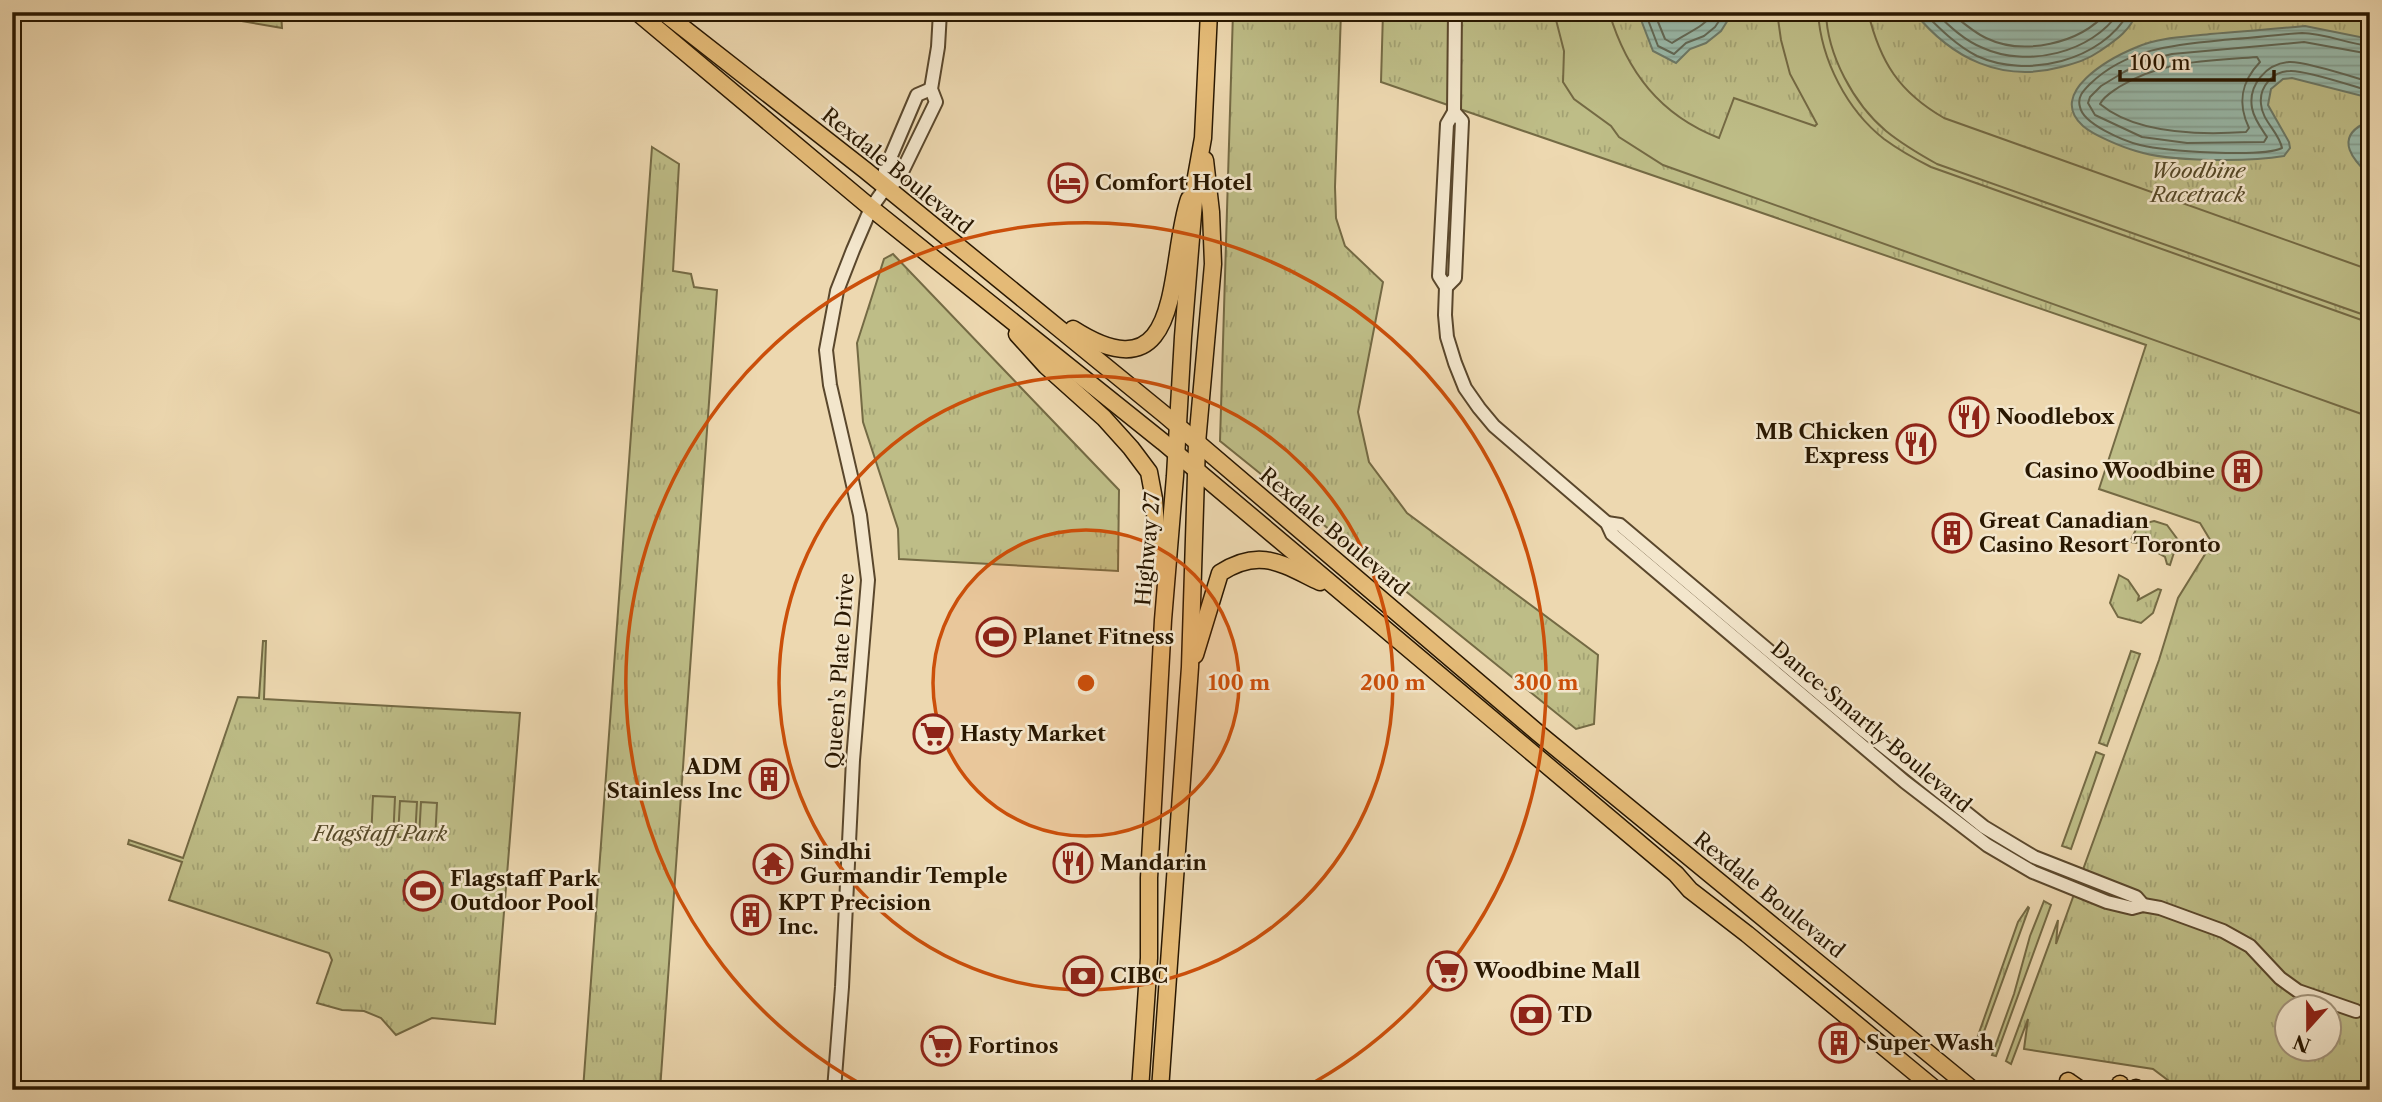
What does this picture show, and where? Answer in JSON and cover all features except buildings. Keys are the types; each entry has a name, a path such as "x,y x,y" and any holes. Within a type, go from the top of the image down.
{"main road":[{"name":"Rexdale Boulevard","path":"637,12 871,208 1176,453 1676,874 1690,890 1936,1090"},
{"name":"Rexdale Boulevard","path":"663,12 886,187 1177,426 1538,733 1970,1089"},
{"name":"Highway 27","path":"1140,1090 1149,958 1149,878 1163,620 1196,177 1203,138 1208,14"},
{"name":"Highway 27","path":"1160,1090 1190,667 1197,443 1213,264 1211,212 1203,138"},
{"path":"1042,315 1064,324 1091,341 1117,350 1139,347 1156,334 1170,302 1181,221 1196,177"},
{"path":"984,299 1046,366 1104,418 1131,447 1149,472 1154,499 1163,620"},
{"path":"1190,667 1200,643 1220,573 1236,562 1264,559 1341,592"}],"street":[{"name":"Queen's Plate Drive","path":"834,1090 842,987 852,772 868,580 860,515 830,385 826,350 837,291 871,208 886,187 898,180 936,102 931,89 939,47 940,12"},
{"name":"Dance Smartly Boulevard","path":"1455,12 1454,112 1462,121 1455,278 1446,287 1447,337 1465,388 1494,426 1607,523 1620,525 1858,726 1984,827 2032,856 2136,897 2143,905 2160,908 2238,938 2250,946 2280,978 2298,991 2357,1012"},
{"name":"Queen's Plate Drive","path":"886,187 885,170 917,95 931,89"}],"green space":[{"path":"189,12 281,12 282,28"},
{"path":"1233,12 1341,12 1336,218 1345,246 1383,282 1358,412 1369,462 1407,513 1598,655 1594,724 1576,729 1220,441"},
{"name":"Woodbine Racetrack","path":"1383,12 2370,12 2370,1090 2181,1090 2153,1069 2024,1049 2028,1019 2011,1064 2006,1061 2058,920 2056,944 2159,660 2178,598 2212,543 2200,523 2099,489 2146,345 1381,82"},
{"path":"1554,12 1609,12 1625,54 1649,89 1679,117 1719,138 1734,98 1815,126 1817,124 1790,74 1777,12 1818,12 1830,66 1848,99 1858,114 1884,139 1913,158 1931,167 2370,323 2370,417 1663,165 1619,137 1611,126 1574,99 1563,82 1564,51"},
{"path":"1826,12 1868,12 1885,61 1894,74 1915,98 1944,118 2370,270 2370,317 1937,164 1904,145 1863,107 1844,78 1837,61 1831,45"},
{"path":"652,147 679,164 673,271 691,274 694,287 717,290 660,1090 583,1090"},
{"path":"893,254 1119,490 1118,571 899,559 898,529 863,422 857,343 884,259"},
{"path":"2154,521 2167,525 2178,540 2170,565 2165,557 2153,550 2152,545 2130,542 2138,525"},
{"path":"2119,575 2128,580 2139,596 2138,600 2158,589 2161,590 2153,613 2141,623 2118,617 2110,603"},
{"name":"Flagstaff Park","path":"263,641 266,641 264,699 520,713 495,1024 432,1018 396,1035 381,1018 364,1011 342,1010 317,1003 332,960 329,953 169,900 182,862 128,844 129,840 183,858 238,697 259,698"},
{"path":"2131,651 2140,654 2107,746 2099,743"},
{"path":"2096,752 2104,755 2071,849 2062,846"},
{"path":"373,796 395,797 393,841 371,840"},
{"path":"400,801 417,802 415,838 398,837"},
{"path":"421,802 437,803 435,840 419,838"},
{"path":"2044,901 2051,905 1996,1056 1992,1055 2014,994 2030,936"},
{"path":"2028,907 1978,1048 1974,1047 2018,922"}],"water":[{"path":"1638,12 1733,12 1721,31 1706,43 1690,49 1676,63 1653,51"},
{"path":"1914,12 2137,12 2131,25 2122,34 2091,57 2061,67 2018,72 1980,63 1962,54 1929,29"},
{"path":"2305,26 2370,39 2370,98 2292,78 2283,79 2271,89 2268,105 2289,142 2290,148 2284,156 2209,160 2150,155 2123,147 2094,133 2083,126 2074,114 2072,101 2086,78 2112,59 2137,47 2173,38"},
{"path":"2363,124 2370,125 2370,176 2353,156 2348,143 2350,136"},
{"name":"Flagstaff Park Outdoor Pool","path":"405,880 443,883 441,902 404,900"}],"place":[{"name":"Comfort Hotel","path":"1068,183"},
{"name":"Noodlebox","path":"1969,417"},
{"name":"MB Chicken Express","path":"1916,444"},
{"name":"Casino Woodbine","path":"2242,471"},
{"name":"Great Canadian Casino Resort Toronto","path":"1952,533"},
{"name":"Planet Fitness","path":"996,637"},
{"name":"Hasty Market","path":"933,734"},
{"name":"ADM Stainless Inc","path":"769,779"},
{"name":"Mandarin","path":"1073,863"},
{"name":"Sindhi Gurmandir Temple","path":"773,864"},
{"name":"Flagstaff Park Outdoor Pool","path":"423,891"},
{"name":"KPT Precision Inc.","path":"751,915"},
{"name":"Woodbine Mall","path":"1447,971"},
{"name":"CIBC","path":"1083,976"},
{"name":"TD","path":"1531,1015"},
{"name":"Super Wash","path":"1839,1043"},
{"name":"Fortinos","path":"941,1046"}]}
